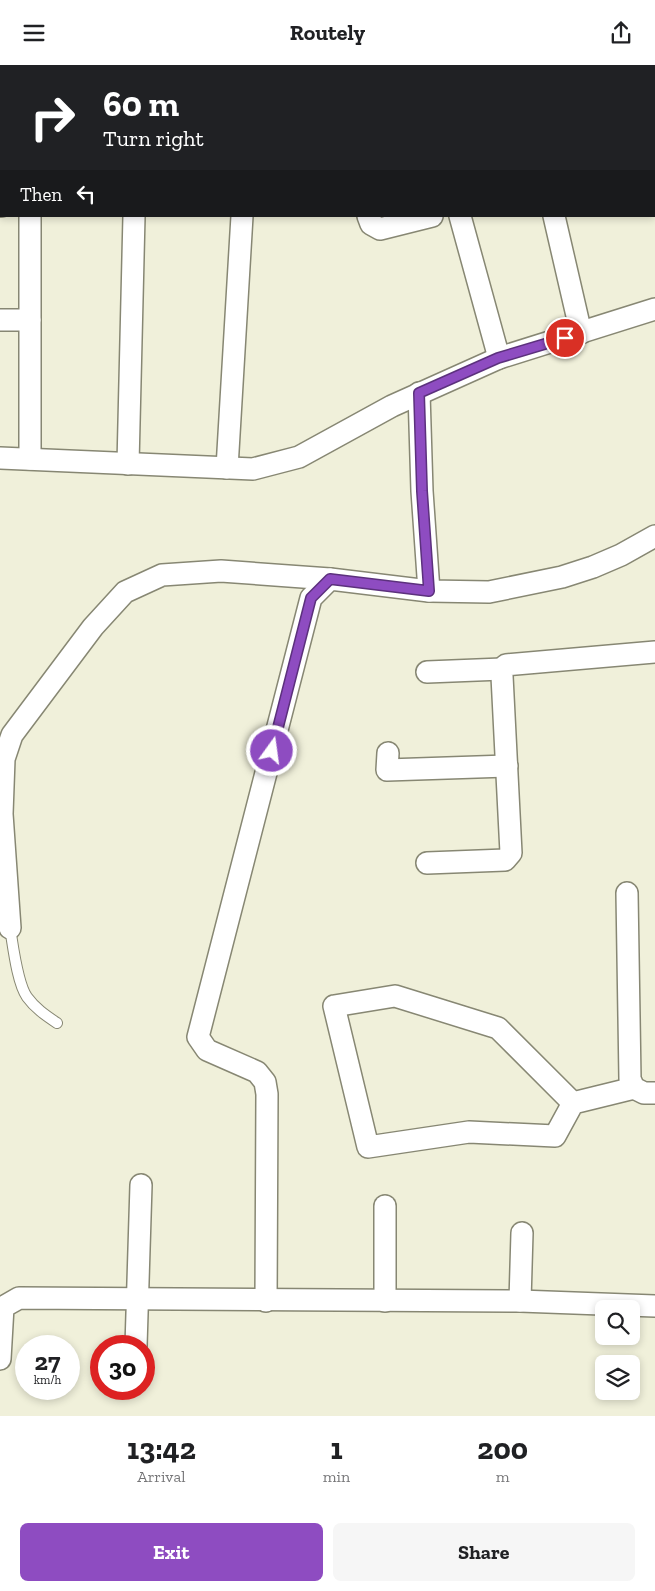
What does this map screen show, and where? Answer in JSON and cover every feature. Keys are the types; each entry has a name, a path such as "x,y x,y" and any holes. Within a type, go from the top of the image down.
{"street":[{"path":"30,217 30,459"},
{"path":"128,464 134,217"},
{"path":"227,468 242,217"},
{"path":"368,217 371,224 380,229 428,217"},
{"path":"460,217 498,358"},
{"path":"554,217 581,333"},
{"path":"0,458 253,469 299,457 392,406 498,358 655,309"},
{"path":"0,320 30,320"},
{"path":"419,393 422,491 429,591"},
{"path":"10,928 2,814 4,759 12,735 93,627 125,592 162,575 221,571 330,579 429,591 489,592 562,577 600,564 655,536"},
{"path":"266,1301 267,1094 265,1082 257,1072 207,1050 198,1037 311,598 330,579"},
{"path":"427,672 502,669 506,665 655,652"},
{"path":"427,863 505,860 511,853 502,669"},
{"path":"388,753 387,770 507,766"},
{"path":"627,893 630,1079 634,1088 644,1093 655,1093"},
{"path":"573,1103 498,1028 395,996 334,1006 368,1147 469,1132 555,1136 573,1103 634,1088"},
{"path":"136,1335 141,1185"},
{"path":"384,1206 385,1301"},
{"path":"520,1301 522,1233"},
{"path":"0,1359 3,1307 19,1298 266,1301 520,1301 655,1306"}],"lane":[{"path":"10,928 18,971 26,995 40,1012 57,1023"}],"route":[{"path":"272,751 311,598 330,579 429,591 422,491 419,393 498,358 565,338"}]}
